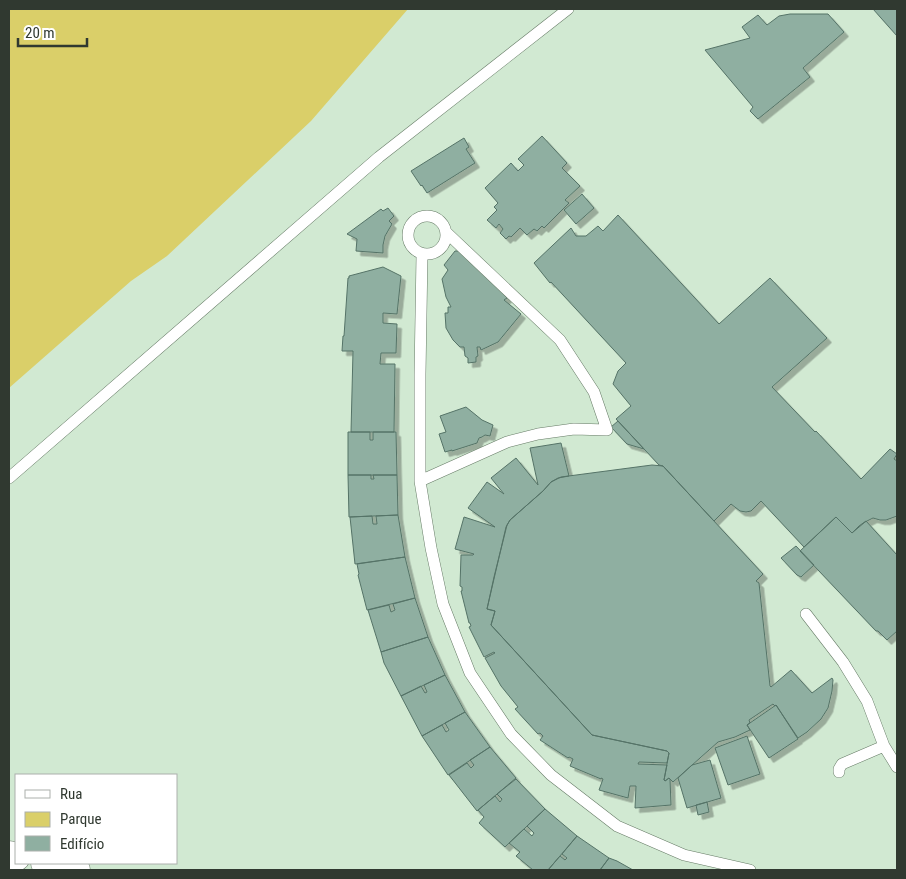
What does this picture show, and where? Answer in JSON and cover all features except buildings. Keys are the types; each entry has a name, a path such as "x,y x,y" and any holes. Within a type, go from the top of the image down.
{"street":[{"path":"49,864 76,870"}],"lane":[{"path":"9,478 379,157 568,9"},
{"path":"420,481 507,442 538,434 574,429 607,430 594,392 560,340 447,233 443,224 436,218 426,216 418,218 410,224 407,234 408,243 422,255 435,254 444,246 447,233"},
{"path":"422,255 420,481 431,548 443,604 470,673 511,734 551,774 617,826 684,855 750,870"},
{"path":"806,614 843,662 867,701 884,746 897,768"},
{"path":"839,772 842,764 884,746"}],"green space":[{"path":"9,9 408,9 311,121 167,256 131,281 9,388"}]}
